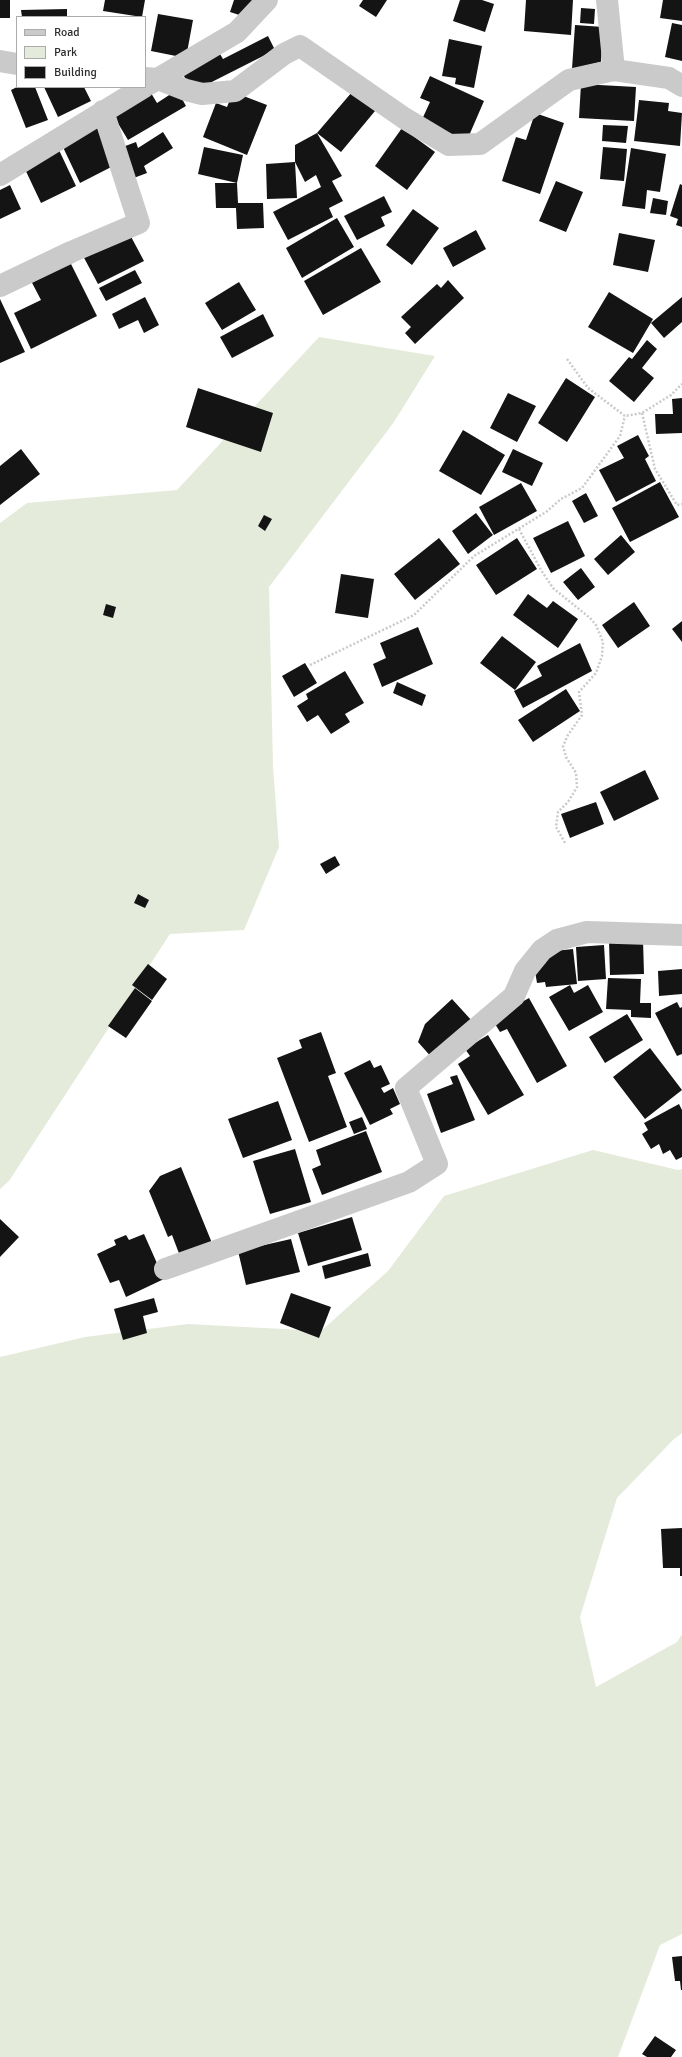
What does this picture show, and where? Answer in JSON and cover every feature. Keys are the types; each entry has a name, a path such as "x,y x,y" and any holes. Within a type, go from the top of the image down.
{"street":[{"path":"148,83 237,32 267,0"},
{"path":"607,0 614,70"},
{"path":"148,83 202,94 235,91 284,54 300,46 404,118 448,144 480,144 569,80 614,70 668,78 682,86"},
{"path":"0,61 16,64"},
{"path":"0,175 140,88"},
{"path":"0,286 71,252 138,223 103,111"},
{"path":"165,1269 409,1182 437,1164 406,1088 514,996 525,971 542,950 557,940 587,932 651,932 682,934"}],"path":[{"path":"567,360 588,388 625,416 642,413 670,395 682,384"},
{"path":"642,413 655,469 678,505 682,504"},
{"path":"310,665 414,615 474,556 519,530 546,512 561,499 582,488 620,436 625,416"},
{"path":"519,530 541,570 553,588 590,618 596,625 603,642 602,656 596,673 579,692 582,715 568,735 564,746 566,757 576,774 577,787 568,802 558,812 556,827 565,843"}],"green space":[{"path":"319,337 435,356 394,422 269,587 273,766 279,847 244,930 170,934 9,1181 0,1189 0,523 27,503 177,490"},
{"path":"593,1150 678,1170 682,1169 682,1433 673,1440 617,1498 580,1617 596,1687 677,1642 682,1634 682,1934 660,1945 618,2057 0,2057 0,1357 85,1337 188,1324 321,1331 388,1271 444,1196"}],"building":[{"path":"0,0 10,0 10,18 0,18"},
{"path":"105,0 145,0 142,16 103,11"},
{"path":"234,0 265,0 258,21 230,12"},
{"path":"363,0 387,0 376,17 359,6"},
{"path":"460,0 482,0 494,4 485,32 453,21"},
{"path":"526,0 573,0 571,35 524,31"},
{"path":"663,0 682,0 682,21 660,18"},
{"path":"581,8 595,9 594,24 580,23"},
{"path":"67,9 67,16 22,16 21,10"},
{"path":"158,14 193,20 186,58 151,51"},
{"path":"672,23 682,25 682,61 665,57"},
{"path":"575,25 603,27 601,62 572,69"},
{"path":"268,36 275,50 192,92 180,68 217,49 223,59"},
{"path":"449,39 482,46 474,88 455,84 456,78 442,76"},
{"path":"430,76 484,101 468,138 419,126 430,102 420,98"},
{"path":"581,84 636,87 634,121 579,118"},
{"path":"16,88 35,88 48,120 26,128 11,90"},
{"path":"44,88 84,88 91,101 58,117"},
{"path":"177,90 186,106 128,140 113,115 151,93 157,103"},
{"path":"233,92 267,105 247,155 203,137 216,103 227,107"},
{"path":"352,92 375,111 341,152 317,133"},
{"path":"639,100 669,103 668,111 682,113 680,146 634,141"},
{"path":"535,113 564,123 540,194 502,181 516,137 526,140"},
{"path":"100,123 121,162 80,183 61,143"},
{"path":"603,125 628,126 626,143 602,141"},
{"path":"402,128 435,152 407,190 375,166"},
{"path":"163,132 173,148 144,166 147,173 131,179 120,148 136,142 138,148"},
{"path":"317,133 342,176 332,181 343,201 329,208 333,217 288,240 273,212 321,187 316,175 305,182 295,162 295,145"},
{"path":"204,147 243,155 237,183 198,174"},
{"path":"603,147 627,149 624,181 600,179"},
{"path":"58,148 76,186 41,203 23,165"},
{"path":"631,148 666,154 660,192 647,190 645,209 622,206"},
{"path":"295,162 297,198 267,199 266,164"},
{"path":"556,181 583,192 566,232 539,221"},
{"path":"215,183 237,183 238,203 263,203 264,228 237,229 236,208 216,208"},
{"path":"680,184 682,185 682,227 676,225 678,219 670,216"},
{"path":"10,185 21,209 0,219 0,190"},
{"path":"384,196 392,212 381,217 385,226 357,240 344,216"},
{"path":"653,198 668,201 666,215 650,213"},
{"path":"413,209 439,228 412,265 386,245"},
{"path":"337,218 354,247 302,278 286,248"},
{"path":"476,230 486,249 453,267 443,248"},
{"path":"128,231 144,261 98,284 82,254"},
{"path":"619,233 655,240 648,272 613,265"},
{"path":"361,248 381,282 323,315 304,281"},
{"path":"68,258 97,316 31,349 14,313 41,300 29,277"},
{"path":"135,270 142,283 106,301 99,288"},
{"path":"448,280 464,298 415,344 405,333 411,327 401,317 437,284 441,288"},
{"path":"239,282 256,310 222,330 205,303"},
{"path":"609,292 653,319 633,353 588,327"},
{"path":"145,297 159,325 144,333 138,320 119,329 112,314"},
{"path":"682,297 682,322 664,338 651,323"},
{"path":"0,299 25,352 0,363"},
{"path":"263,314 274,336 232,358 220,337"},
{"path":"647,340 657,349 642,368 654,378 634,402 609,381 629,357 632,359"},
{"path":"566,378 595,397 567,442 538,423"},
{"path":"198,388 273,413 261,452 186,427"},
{"path":"508,393 536,406 517,442 490,428"},
{"path":"682,398 682,433 656,434 655,414 673,414 672,399"},
{"path":"463,430 505,455 481,495 439,471"},
{"path":"638,435 649,456 645,459 656,481 616,502 599,470 624,458 617,446"},
{"path":"21,449 40,474 0,505 0,466"},
{"path":"513,449 543,463 532,486 502,472"},
{"path":"660,482 679,517 630,542 612,508"},
{"path":"521,483 537,511 494,535 479,507"},
{"path":"586,493 598,516 584,523 572,501"},
{"path":"476,513 493,535 468,554 452,531"},
{"path":"264,515 272,519 265,531 258,526"},
{"path":"568,521 585,556 551,573 533,538"},
{"path":"621,535 635,552 608,575 594,559"},
{"path":"439,538 460,564 415,600 394,574"},
{"path":"517,538 537,569 496,595 476,565"},
{"path":"581,568 595,587 578,600 563,582"},
{"path":"341,574 374,579 368,618 335,613"},
{"path":"528,594 547,608 553,601 578,619 558,648 513,615"},
{"path":"634,602 650,626 618,648 602,625"},
{"path":"106,604 116,607 113,618 103,615"},
{"path":"682,621 682,642 672,629"},
{"path":"418,627 433,664 382,687 373,664 386,658 380,643"},
{"path":"502,636 536,662 515,690 480,663"},
{"path":"580,643 592,671 523,708 514,691 542,676 537,666"},
{"path":"305,663 317,683 294,697 282,676"},
{"path":"345,671 364,703 345,714 350,722 331,734 318,715 307,722 297,706 308,699 306,694"},
{"path":"397,682 426,695 422,706 393,693"},
{"path":"566,689 580,711 533,742 518,720"},
{"path":"645,770 659,799 614,821 600,792"},
{"path":"596,802 604,824 570,838 561,814"},
{"path":"335,856 340,865 326,874 320,864"},
{"path":"138,894 149,900 145,908 134,903"},
{"path":"643,940 644,974 610,975 609,941"},
{"path":"604,945 606,979 578,981 576,947"},
{"path":"573,949 577,984 546,987 545,982 537,983 534,965 546,963 545,952"},
{"path":"148,964 167,979 152,1000 132,985"},
{"path":"682,969 682,994 659,996 658,971"},
{"path":"608,978 641,979 640,1003 651,1003 651,1018 631,1017 631,1010 606,1009"},
{"path":"570,985 574,993 588,985 603,1012 569,1031 549,997"},
{"path":"135,988 152,1001 126,1038 108,1026"},
{"path":"529,998 567,1066 537,1083 507,1029 500,1032 492,1019"},
{"path":"452,999 473,1022 433,1059 418,1042 425,1024"},
{"path":"677,1002 680,1008 682,1007 682,1054 677,1056 655,1013"},
{"path":"627,1014 643,1040 605,1063 589,1037"},
{"path":"321,1032 336,1073 328,1076 347,1127 309,1142 277,1058 302,1048 299,1040"},
{"path":"488,1035 524,1095 488,1115 458,1064 470,1056 465,1049"},
{"path":"650,1048 682,1090 645,1119 613,1077"},
{"path":"370,1060 374,1068 381,1065 390,1084 381,1088 384,1093 393,1088 400,1104 390,1109 393,1114 370,1125 344,1073"},
{"path":"457,1075 475,1120 441,1133 427,1094 453,1084 450,1077"},
{"path":"278,1101 292,1140 243,1158 228,1119"},
{"path":"679,1104 682,1110 682,1157 676,1160 670,1150 663,1154 659,1144 651,1149 642,1134 648,1130 644,1123"},
{"path":"362,1117 367,1129 354,1134 349,1122"},
{"path":"366,1131 382,1172 322,1195 312,1169 321,1165 316,1150"},
{"path":"295,1149 311,1202 270,1214 253,1161"},
{"path":"181,1167 212,1243 180,1256 172,1235 168,1237 149,1191 160,1176"},
{"path":"352,1217 362,1250 308,1266 298,1233"},
{"path":"0,1219 19,1237 0,1257"},
{"path":"144,1234 164,1279 126,1297 119,1280 110,1283 97,1254 116,1245 114,1240 126,1235 129,1240"},
{"path":"291,1239 300,1272 246,1285 238,1251"},
{"path":"368,1253 371,1266 325,1279 322,1266"},
{"path":"291,1293 331,1307 319,1338 280,1323"},
{"path":"154,1298 158,1312 143,1316 147,1333 123,1340 114,1309"},
{"path":"682,1528 682,1576 680,1576 680,1568 663,1568 661,1529"},
{"path":"682,1956 681,1990 680,1981 675,1981 672,1957"},
{"path":"655,2036 676,2050 671,2057 647,2057 642,2054"}]}
